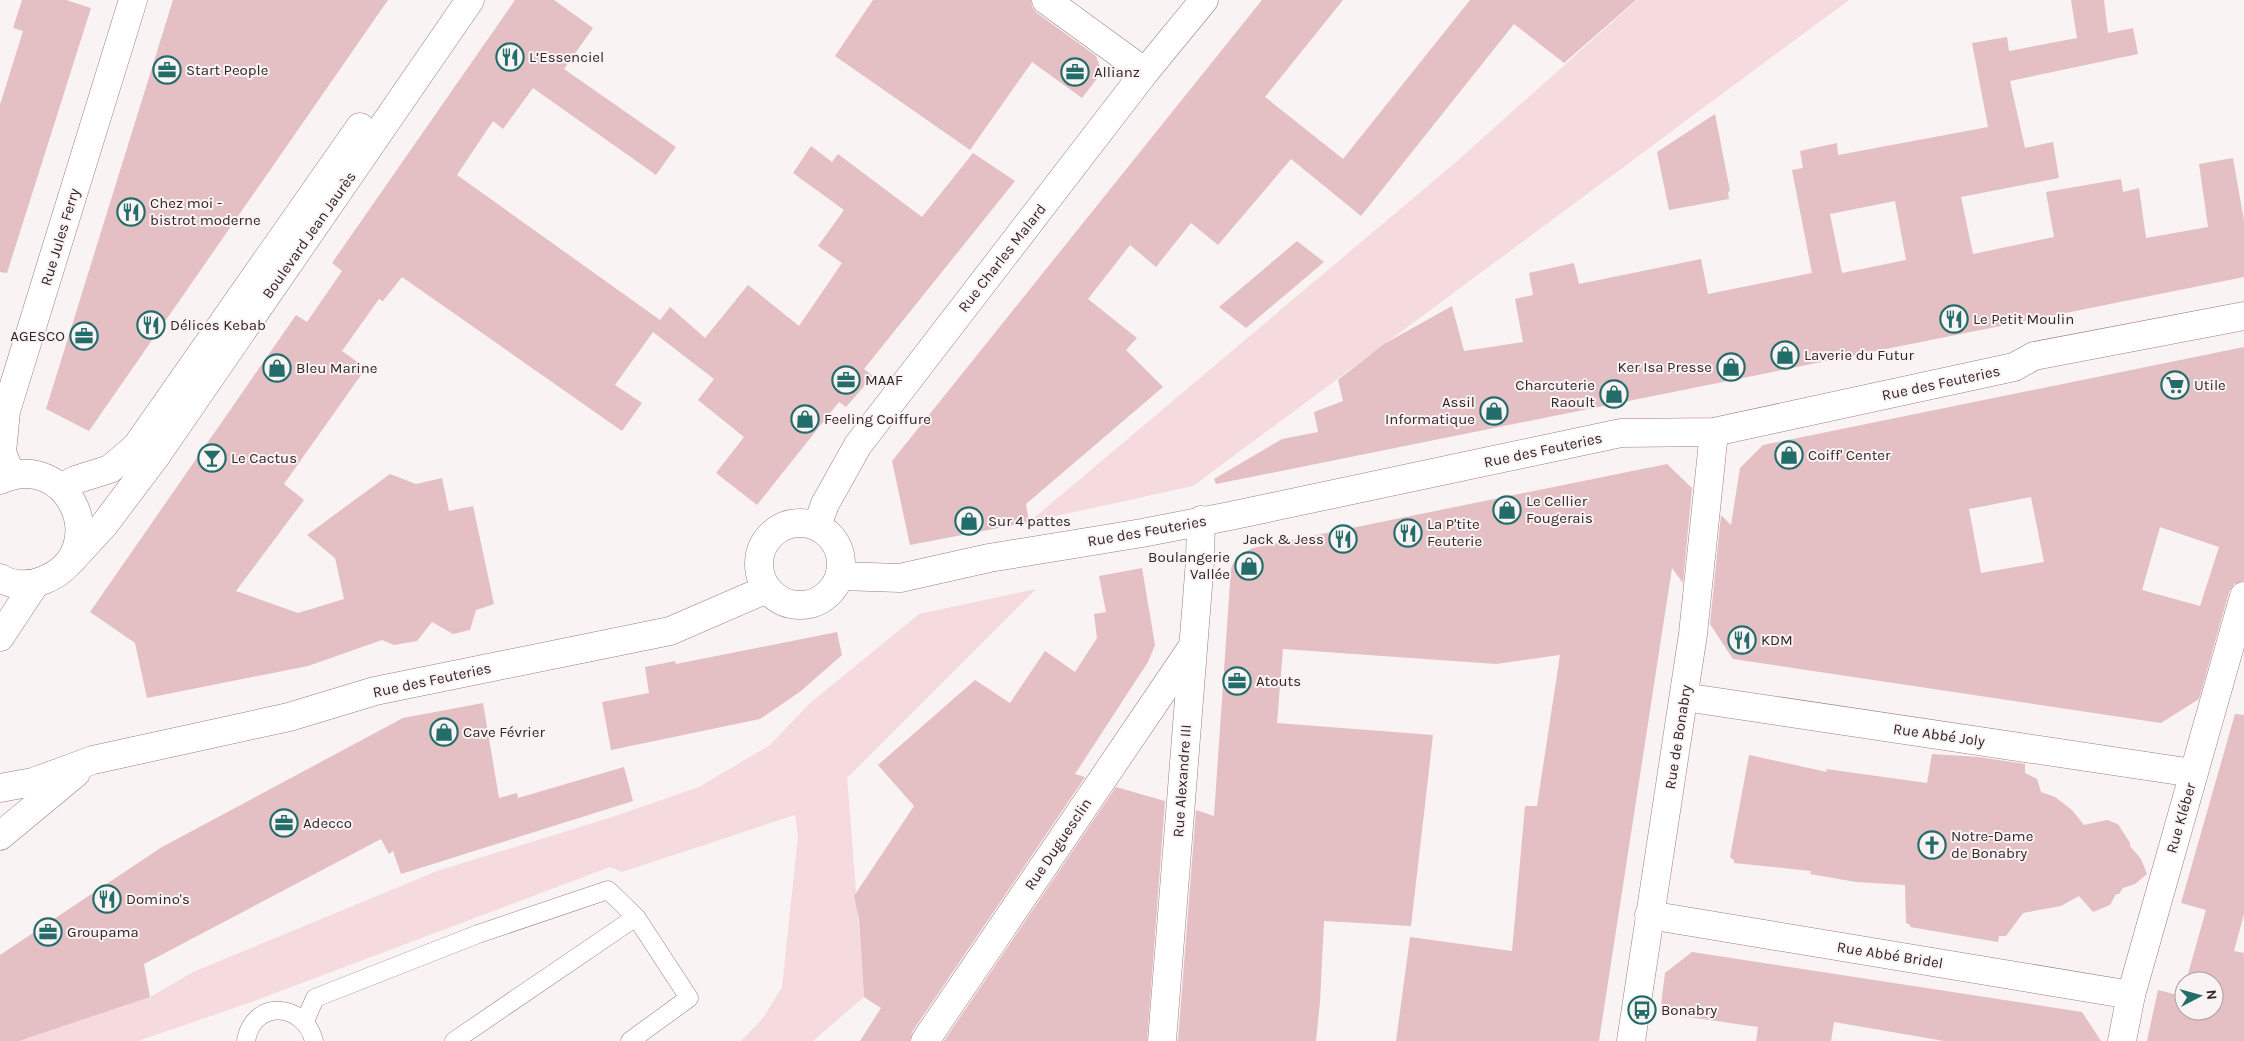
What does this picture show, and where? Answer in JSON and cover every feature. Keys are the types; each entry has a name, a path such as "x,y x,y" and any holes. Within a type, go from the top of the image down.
{"street":[{"name":"Rue Jules Ferry","path":"5,478 2,452 6,412 132,0"},
{"name":"Boulevard Jean Jaurès","path":"62,488 75,480 110,469 136,447 448,0"},
{"name":"Boulevard Jean Jaurès","path":"35,584 54,576 70,562 104,525 156,456 470,0"},
{"path":"1046,0 1145,72"},
{"name":"Rue Charles Malard","path":"817,526 825,504 858,445 1145,72 1204,0"},
{"name":"Rue des Feuteries","path":"840,576 900,578 989,558 1142,533 1201,520 1230,516 1622,433 1714,432 2014,367 2034,356 2244,316"},
{"name":"Rue de Bonabry","path":"1631,1041 1693,634 1714,432"},
{"path":"5,478 29,474 47,478 62,488 74,503 80,521 79,542 70,562"},
{"name":"Rue Alexandre III","path":"1162,1041 1200,561 1201,520"},
{"path":"802,523 817,526 828,534 837,546 841,559 840,576 829,594 809,605 795,606 777,599 767,589 759,571 759,560 768,538 788,525 802,523"},
{"path":"0,578 18,584 35,584"},
{"path":"0,637 35,584"},
{"name":"Rue des Feuteries","path":"0,788 33,782 93,760 288,717 375,691 670,631 767,589"},
{"name":"Rue Kléber","path":"2122,1041 2131,995 2244,596"},
{"name":"Rue Duguesclin","path":"924,1041 1192,648"},
{"name":"Rue Abbé Joly","path":"1684,698 2193,773"},
{"name":"Rue des Feuteries","path":"0,836 93,760"},
{"name":"Rue Abbé Bridel","path":"1649,915 2131,995"}],"lane":[{"path":"305,1021 316,998 478,934 608,890 636,917 689,998 630,1041"},
{"path":"454,1041 636,917"},
{"path":"246,1041 250,1029 256,1020 276,1010 297,1014 311,1030 314,1041"}],"shaded area":[{"path":"1637,0 1849,0 1193,486 1029,522 1456,162"},
{"path":"1036,589 847,778 864,997 813,1041 741,1041 763,1018 782,987 798,836 795,815 622,872 610,867 246,1004 138,1041 19,1041 150,997 193,972 437,871 606,819 699,787 770,745 810,703 919,614"}],"building":[{"path":"22,0 66,0 91,8 7,273 0,272 0,105 23,31 13,28"},
{"path":"173,0 388,0 89,431 46,409"},
{"path":"515,0 554,0 593,28 564,69 676,147 656,175 533,88 503,129 493,121 457,175 660,320 670,307 705,338 748,285 799,326 842,263 818,246 844,210 793,173 811,146 832,162 838,154 922,217 973,153 1015,181 864,369 873,376 846,407 839,402 757,505 716,473 744,437 698,400 714,379 653,332 615,385 642,403 622,431 402,277 383,301 379,299 342,351 366,368 284,484 304,500 236,591 298,613 344,599 335,558 307,535 390,474 416,484 442,478 449,511 473,506 494,604 476,610 470,630 453,634 432,622 417,641 394,645 382,640 308,666 147,698 135,643 90,612 296,315 307,322 342,271 332,263"},
{"path":"873,0 1031,0 1032,7 1037,13 1096,56 1102,72 1082,98 1032,62 970,150 835,56"},
{"path":"1262,0 1343,0 1265,97 1343,159 1470,0 1636,0 1564,63 1514,24 1361,216 1291,159 1218,245 1191,223 1156,267 1130,245 1088,299 1137,338 1126,350 1163,387 1026,504 1029,522 910,545 892,461"},
{"path":"2071,0 2104,0 2108,33 2133,28 2138,54 2010,81 2025,148 2053,142 2059,178 1961,197 1973,254 2054,237 2046,192 2121,179 2123,192 2139,188 2146,238 2208,227 2199,164 2233,158 2244,221 2244,277 1216,484 1214,479 1282,439 1318,432 1314,412 1343,401 1338,380 1384,344 1452,306 1464,351 1523,342 1515,299 1533,295 1529,273 1574,263 1579,284 1701,259 1708,294 1812,273 1792,170 1803,168 1800,151 1837,143 1838,155 1988,127 1972,43 2007,37 2009,51 2077,38","holes":["1895,201 1906,260 1842,273 1830,214"]},
{"path":"1715,114 1730,191 1728,192 1729,199 1669,210 1657,152"},
{"path":"1297,241 1324,262 1246,328 1219,307"},
{"path":"2244,347 2244,581 2234,584 2229,592 2199,699 2161,723 1733,659 1710,624 1721,515 1731,525 1740,468 1763,445","holes":["2031,497 2044,562 1981,573 1969,509","2160,527 2219,547 2200,606 2142,590"]},
{"path":"1667,464 1692,488 1683,583 1672,568 1599,1041 1396,1041 1410,937 1512,951 1525,806 1537,806 1560,655 1496,664 1283,649 1277,723 1433,735 1411,926 1324,921 1316,1041 1178,1041 1196,810 1214,816 1231,568 1237,556 1253,548"},
{"path":"1142,568 1155,645 1148,662 1075,774 1085,777 912,1032 910,1041 860,1041 881,1008 864,997 859,919 854,896 914,806 878,765 975,680 1010,703 1045,651 1075,672 1097,638 1094,614 1106,612 1099,576"},
{"path":"837,632 842,655 801,691 760,719 611,750 602,702 649,693 645,667 675,661 676,664"},
{"path":"483,703 499,798 517,793 518,798 624,767 633,801 401,874 393,851 389,854 381,839 144,964 150,997 19,1041 0,1041 0,955 162,847 403,718"},
{"path":"2235,714 2244,715 2244,914 2234,951 2244,953 2244,1041 2147,1041 2158,990 2174,994 2174,1021 2224,1021 2224,971 2189,971 2206,910 2181,903"},
{"name":"Notre-Dame de Bonabry","path":"1932,754 1979,757 2025,764 2025,773 2037,779 2041,792 2055,797 2072,810 2084,825 2107,820 2118,824 2130,846 2141,859 2147,874 2135,884 2123,888 2119,894 2116,894 2110,905 2093,912 2079,896 2061,906 2023,913 2006,936 1999,936 1998,942 1910,927 1906,923 1905,885 1856,882 1810,874 1811,871 1734,863 1734,860 1730,857 1749,755 1827,772 1826,769 1927,783"},
{"path":"1116,787 1165,801 1147,1041 944,1041"},
{"path":"1692,952 2082,1012 2101,1041 1944,1041 1834,1022 1831,1041 1756,1041 1758,1027 1660,1013 1665,973"}],"place":[{"name":"L’Essenciel","path":"510,57"},
{"name":"Start People","path":"167,70"},
{"name":"Allianz","path":"1075,72"},
{"name":"Chez moi - bistrot moderne","path":"131,212"},
{"name":"Le Petit Moulin","path":"1954,319"},
{"name":"Délices Kebab","path":"151,325"},
{"name":"AGESCO","path":"84,336"},
{"name":"Laverie du Futur","path":"1785,355"},
{"name":"Ker Isa Presse","path":"1731,367"},
{"name":"Bleu Marine","path":"277,368"},
{"name":"MAAF","path":"846,380"},
{"name":"Utile","path":"2175,385"},
{"name":"Charcuterie Raoult","path":"1614,394"},
{"name":"Assil Informatique","path":"1494,411"},
{"name":"Feeling Coiffure","path":"805,419"},
{"name":"Coiff' Center","path":"1789,455"},
{"name":"Le Cactus","path":"212,458"},
{"name":"Le Cellier Fougerais","path":"1507,510"},
{"name":"Sur 4 pattes","path":"969,521"},
{"name":"La P'tite Feuterie","path":"1408,533"},
{"name":"Jack & Jess","path":"1343,539"},
{"name":"Boulangerie Vallée","path":"1249,566"},
{"name":"KDM","path":"1742,640"},
{"name":"Atouts","path":"1237,681"},
{"name":"Cave Février","path":"444,732"},
{"name":"Adecco","path":"284,823"},
{"name":"Notre-Dame de Bonabry","path":"1932,845"},
{"name":"Domino's","path":"107,899"},
{"name":"Groupama","path":"48,932"},
{"name":"Bonabry","path":"1642,1010"}]}
